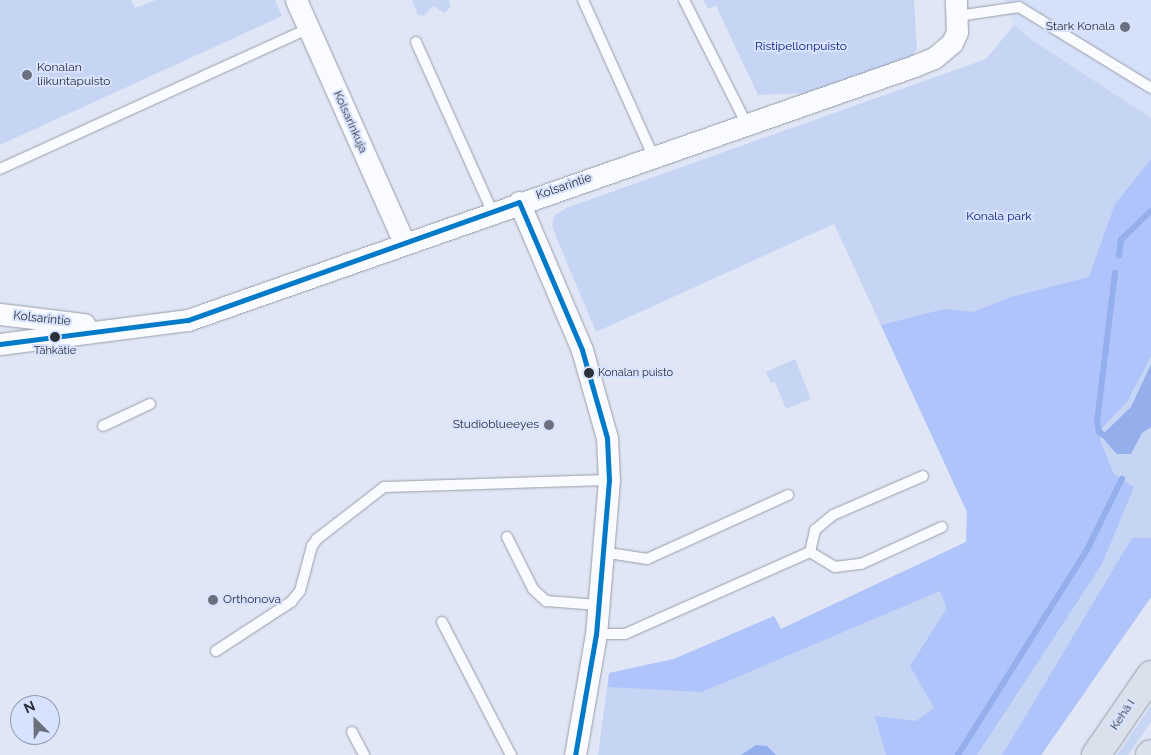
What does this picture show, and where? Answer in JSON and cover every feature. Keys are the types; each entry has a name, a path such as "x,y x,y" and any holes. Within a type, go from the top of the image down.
{"highway":[{"name":"Kehä I","path":"1096,755 1151,675"}],"street":[{"name":"Kolsarinkuja","path":"296,0 404,244"},
{"name":"Kolsarintie","path":"0,344 114,327 188,320 492,211 934,58 952,43 957,8"},
{"path":"519,202 582,350 607,438 609,480 596,634 575,755"},
{"name":"Kolsarintie","path":"0,314 114,327"}],"lane":[{"path":"583,0 653,156"},
{"path":"684,0 746,123"},
{"path":"957,8 1019,7 1151,88"},
{"path":"0,169 309,28"},
{"path":"416,42 492,211"},
{"path":"103,426 150,404"},
{"path":"810,552 815,530 833,516 923,476"},
{"path":"216,651 291,602 300,591 312,546 317,539 384,487 609,480"},
{"path":"602,552 647,559 788,495"},
{"path":"810,552 835,567 861,564 942,527"},
{"path":"508,537 533,589 546,601 598,604"},
{"path":"596,634 626,634 810,552"},
{"path":"442,622 511,755"},
{"path":"352,732 364,755"}],"shaded area":[{"path":"1004,0 1151,0 1151,118 1032,40 1014,25"},
{"path":"1151,159 1151,356 1127,402 1102,428 1100,440 1114,474 1134,487 1102,564 977,755 886,755 875,716 916,721 934,708 910,666 947,608 940,591 702,692 608,687 609,673 674,659 774,616 781,629 966,542 967,512 881,325 944,309 973,312 1011,297 1089,277 1115,204"},
{"path":"1151,364 1151,427 1142,433 1131,454 1117,454 1105,441 1105,432 1131,407"},
{"path":"1132,538 1151,538 1151,597 1041,755 1002,755"},
{"path":"756,745 767,746 776,755 741,755"}],"green space":[{"path":"0,0 131,0 135,8 156,0 275,0 282,16 0,145"},
{"path":"412,0 449,0 451,6 445,13 433,6 424,16 418,15"},
{"name":"Ristipellonpuisto","path":"703,0 914,0 917,49 911,57 810,93 758,95 716,6 708,9"},
{"name":"Konala park","path":"1014,25 1032,40 1151,118 1151,597 1041,755 598,755 609,673 674,659 774,616 781,629 966,542 967,512 834,224 596,332 552,226 554,216 566,208 986,59"},
{"path":"795,359 811,399 786,409 775,382 771,383 766,372"},
{"path":"1151,706 1151,722 1128,755 1117,755"}],"waterway":[{"path":"1119,256 1121,240 1151,211"},
{"path":"1105,437 1099,432 1097,422 1115,273"},
{"path":"958,755 1087,550 1122,479"}],"transit line":[{"path":"519,202 582,350 607,438 609,480 596,634 575,755"},
{"path":"0,344 188,320 519,202"}],"place":[{"name":"Stark Konala","path":"1125,27"},
{"name":"Konalan liikuntapuisto","path":"27,75"},
{"name":"Tähkätie","path":"55,337"},
{"name":"Konalan puisto","path":"589,373"},
{"name":"Studioblueeyes","path":"549,425"},
{"name":"Orthonova","path":"213,600"}]}
